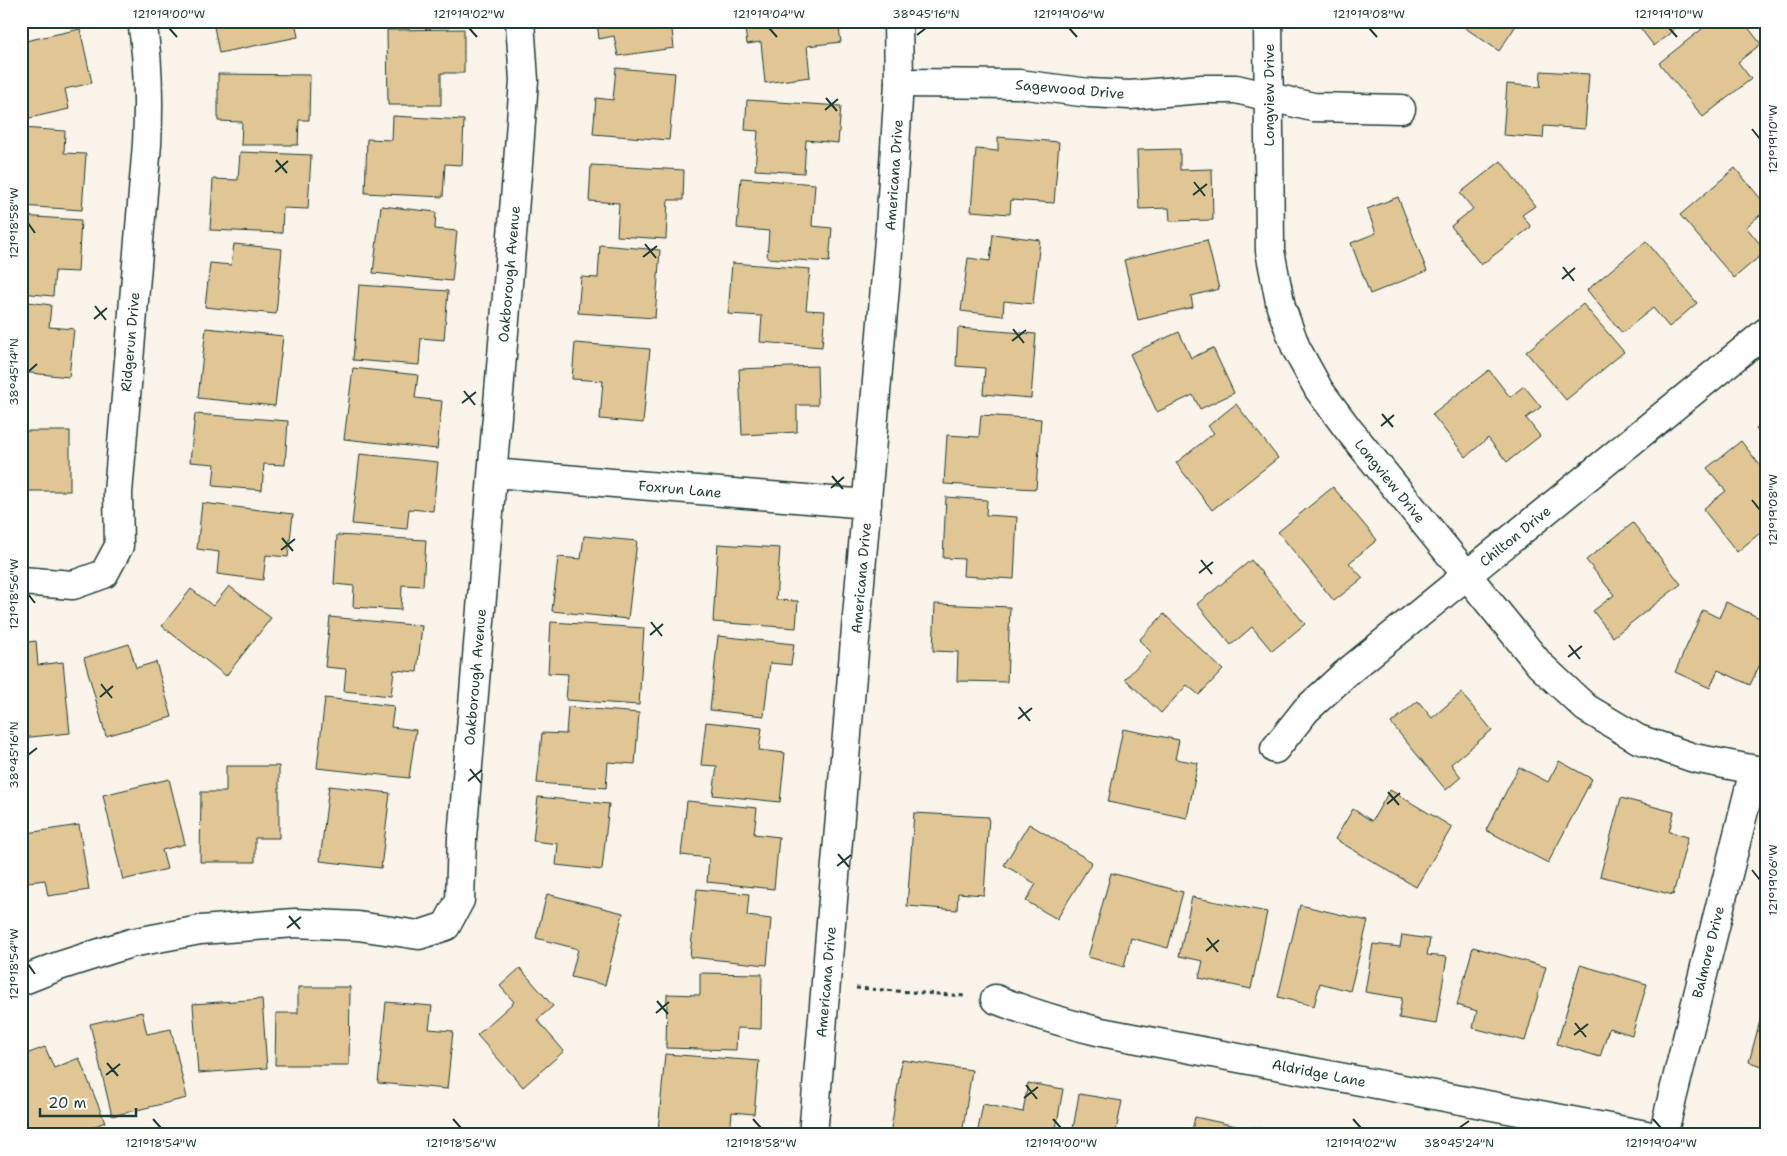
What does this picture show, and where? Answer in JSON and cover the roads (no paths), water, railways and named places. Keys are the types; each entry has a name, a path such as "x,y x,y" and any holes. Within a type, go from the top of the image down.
{"street":[{"name":"Ridgerun Drive","path":"21,581 73,585 96,577 104,574 119,546 118,493 147,144 149,92 142,21"},
{"name":"Oakborough Avenue","path":"21,981 59,966 131,943 200,930 295,923 358,926 419,935 446,926 460,900 462,838 524,80 520,21"},
{"name":"Americana Drive","path":"813,1135 890,228 899,83 898,21"},
{"name":"Longview Drive","path":"1268,21 1270,251 1281,306 1296,348 1319,390 1348,429 1540,665 1586,708 1638,739 1694,758 1760,771"},
{"name":"Sagewood Drive","path":"899,83 1019,84 1089,93 1130,95 1202,89 1236,89 1313,107 1401,108"},
{"name":"Chilton Drive","path":"1275,749 1306,710 1345,674 1766,332"},
{"name":"Foxrun Lane","path":"493,473 867,504"},
{"name":"Balmore Drive","path":"1663,1135 1760,771"},
{"name":"Aldridge Lane","path":"995,999 1029,1013 1061,1023 1101,1032 1646,1135"}]}
